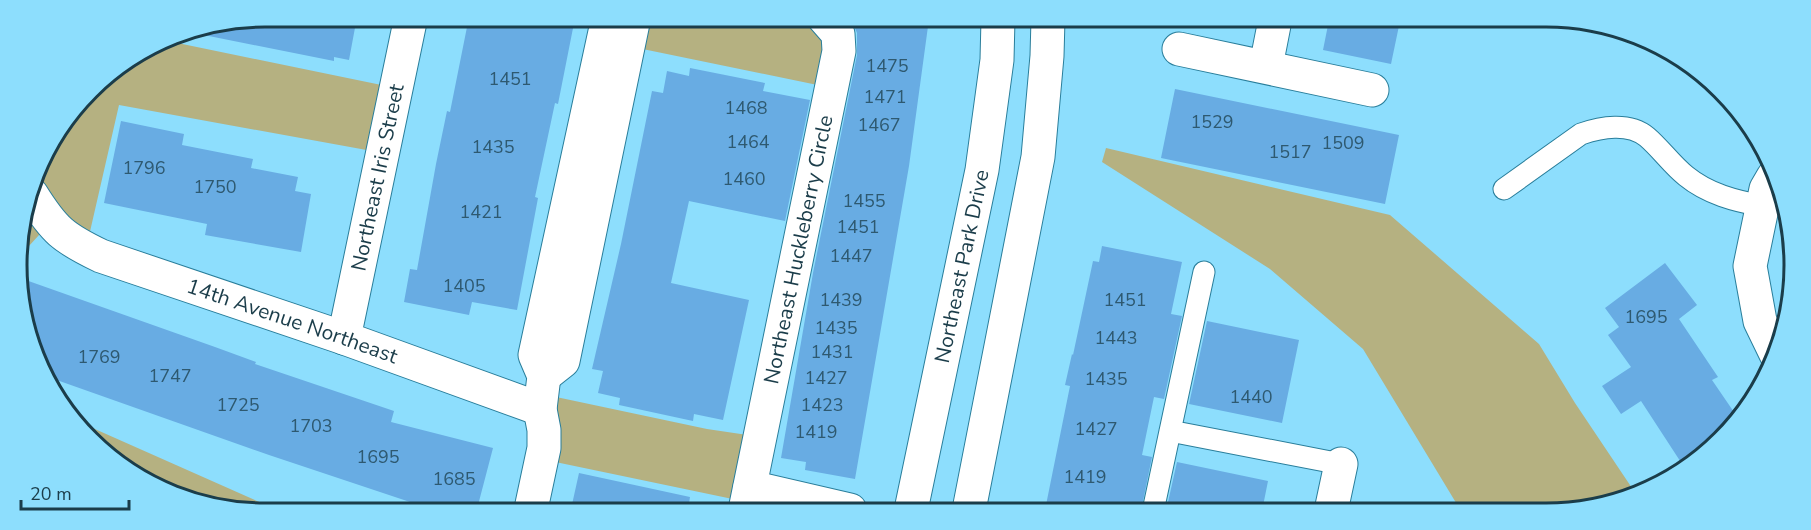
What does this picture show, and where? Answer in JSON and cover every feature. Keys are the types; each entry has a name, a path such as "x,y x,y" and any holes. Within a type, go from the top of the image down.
{"street":[{"name":"Northeast Iris Street","path":"344,338 409,27"},
{"path":"532,503 544,448 544,430 540,409 544,375 535,355 606,27"},
{"path":"544,375 563,361 632,27"},
{"name":"Northeast Huckleberry Circle","path":"790,503 748,498 839,51 838,34 832,27"},
{"name":"Northeast Park Drive","path":"912,503 982,170 997,60 998,27"},
{"path":"970,503 1038,158 1048,27"},
{"path":"1266,66 1274,27"},
{"path":"1179,48 1372,90"},
{"path":"1768,191 1750,266 1760,321 1771,343"},
{"name":"14th Avenue Northeast","path":"36,201 50,222 71,242 101,256 344,338 540,409"},
{"path":"1333,503 1341,464"}],"lane":[{"path":"1504,189 1581,134 1610,127 1628,129 1645,135 1685,175 1711,192 1736,201 1768,191"},
{"path":"1155,503 1204,272"},
{"path":"1170,432 1341,464"}],"shaded area":[{"path":"632,27 825,27 832,88 628,46"},
{"path":"179,43 396,88 383,153 119,105 86,249 50,223 28,247 35,203 45,174 76,120 120,76 174,45"},
{"path":"1106,148 1390,215 1539,344 1631,487 1608,495 1577,501 1456,503 1363,349 1270,269 1102,162"},
{"path":"542,394 707,429 761,437 747,502 541,459"},
{"path":"92,428 261,503 234,501 203,495 174,485 120,454"}],"building":[{"path":"265,27 355,27 349,60 334,57 334,61 204,35 234,29"},
{"path":"467,27 573,27 558,104 555,103 535,197 538,198 517,310 472,302 469,315 404,302 410,269 417,270 447,111 450,112"},
{"path":"854,27 928,27 909,166 855,479 805,470 806,462 781,458 813,273 857,55 857,33"},
{"path":"1328,27 1399,27 1391,64 1323,50"},
{"path":"690,68 765,83 763,91 810,100 785,221 689,201 671,283 749,300 723,420 694,414 693,421 619,405 620,398 598,393 603,371 592,369 621,244 652,91 663,93 667,71 689,76"},
{"path":"1175,89 1399,135 1385,204 1161,158"},
{"path":"121,121 184,134 182,145 253,159 251,168 298,177 295,191 311,194 301,252 205,235 207,224 104,203"},
{"path":"1102,246 1182,262 1171,314 1182,316 1164,399 1154,397 1142,455 1152,457 1143,503 1046,503 1070,386 1065,385 1093,261 1099,262"},
{"path":"1665,263 1697,305 1679,319 1718,377 1712,380 1734,412 1703,444 1680,461 1641,401 1621,414 1602,386 1631,367 1608,335 1619,327 1605,308"},
{"path":"28,281 256,362 255,364 394,411 391,422 493,448 479,503 413,503 57,380 45,356 35,327"},
{"path":"1207,321 1299,340 1282,423 1189,404"},
{"path":"1177,462 1268,481 1264,503 1168,503"},
{"path":"579,473 690,497 689,503 572,503"}]}
